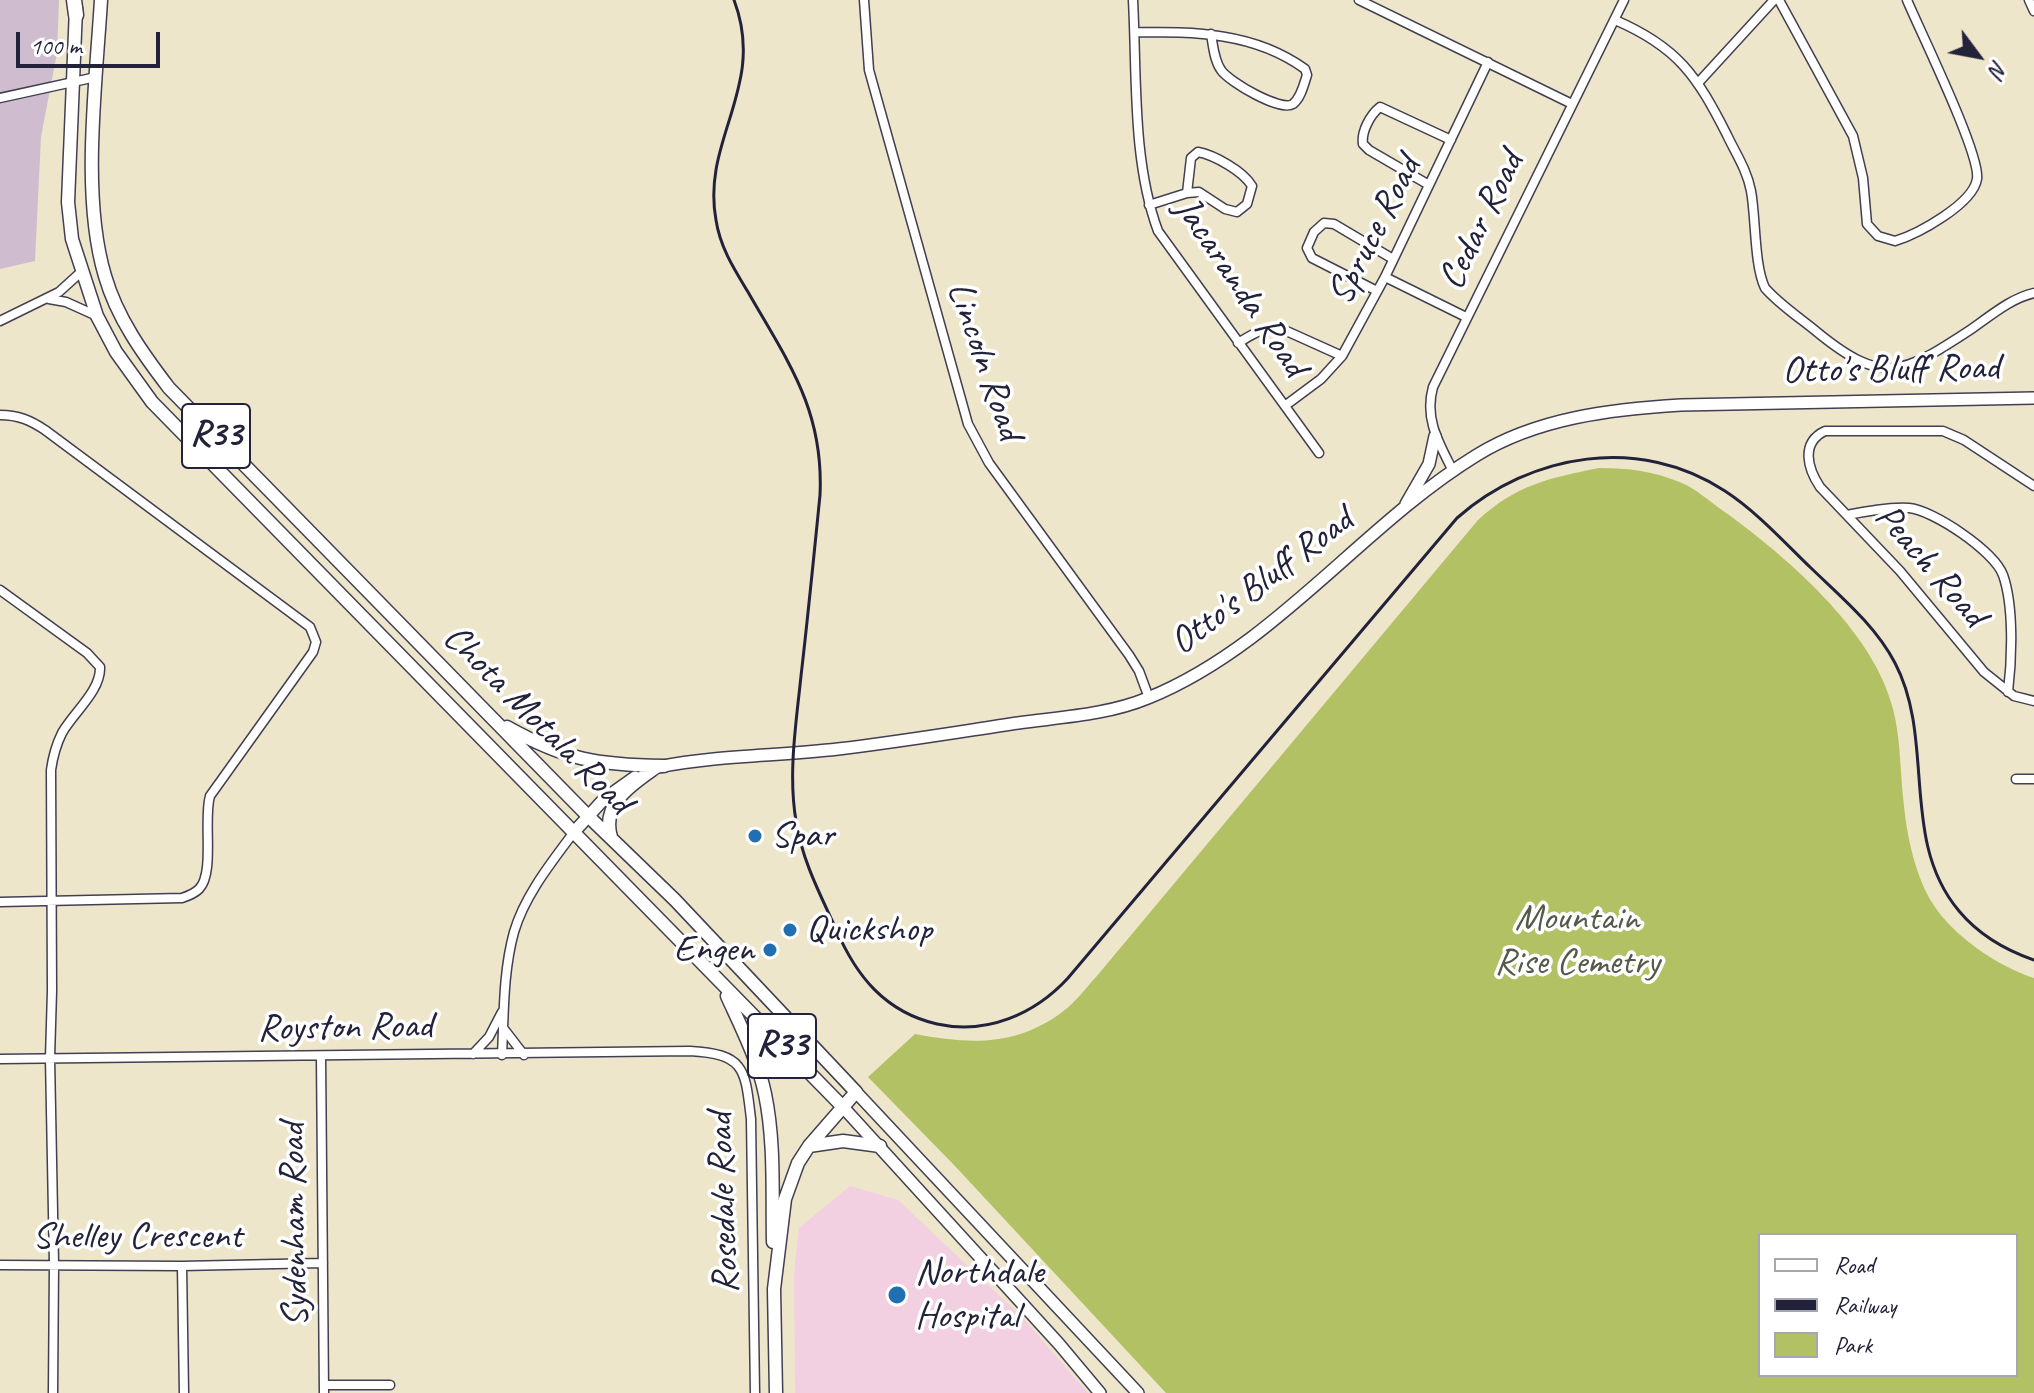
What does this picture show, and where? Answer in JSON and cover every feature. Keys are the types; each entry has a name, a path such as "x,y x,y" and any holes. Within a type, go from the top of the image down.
{"main road":[{"name":"Chota Motala Road","path":"101,0 92,188 96,235 106,279 138,347 169,388 493,720 675,900 1138,1393"},
{"name":"Chota Motala Road","path":"75,5 68,202 72,239 97,316 116,352 152,402 842,1106 1100,1393"},
{"name":"Otto's Bluff Road","path":"574,832 587,815 621,786 659,767 714,758 838,749 1101,712 1149,698 1215,664 1250,638 1453,471 1502,442 1565,420 1640,407 2034,398"},
{"path":"1398,514 1423,478 1435,436"},
{"path":"493,720 530,740 584,761 659,767"},
{"path":"611,838 608,820 615,802 659,767"},
{"path":"723,987 750,1046 765,1093 771,1146 774,1289"},
{"name":"R33","path":"776,1393 774,1289 785,1199 798,1163 809,1146 856,1092"},
{"path":"809,1146 843,1141 880,1146"}],"street":[{"name":"Lincoln Road","path":"864,0 869,70 968,424 989,463 1129,655 1149,698"},
{"name":"Jacaranda Road","path":"1133,0 1141,153 1149,205 1158,231 1319,453"},
{"path":"1359,0 1572,104"},
{"name":"Cedar Road","path":"1453,471 1435,436 1429,400 1466,317 1624,0"},
{"path":"1698,83 1777,0 1853,136 1859,158 1867,224 1878,236 1895,241 1960,204 1971,194 1977,178 1972,149 1907,0"},
{"path":"2029,0 2034,11"},
{"path":"1615,20 1665,46 1698,83 1746,173 1765,288 1859,363 1893,367 1916,363 2012,302 2034,293"},
{"path":"1135,32 1211,34 1253,42 1305,69 1307,75 1295,102 1282,106 1266,100 1222,73 1211,34"},
{"name":"Spruce Road","path":"1286,405 1321,379 1342,356 1385,277 1488,62"},
{"path":"0,98 96,77"},
{"path":"1429,185 1365,147 1362,140 1367,125 1380,107 1451,140"},
{"path":"1149,205 1199,192 1225,209 1237,212 1247,204 1252,186 1238,172 1198,152 1191,158 1187,193"},
{"path":"1377,291 1312,258 1307,248 1314,232 1324,223 1334,224 1393,259"},
{"path":"0,321 48,299 81,272"},
{"path":"1385,277 1466,317"},
{"path":"48,299 66,302 97,316"},
{"path":"1238,343 1261,329 1271,327 1342,356"},
{"path":"0,415 21,417 45,430 310,627 316,642 297,677 210,796 206,807 206,868 199,889 182,898 0,902"},
{"path":"1847,515 1820,487 1808,464 1812,443 1825,431 1943,431 1964,440 2034,486"},
{"name":"Peach Road","path":"1847,515 1884,509 1911,508 1922,511 1990,556 2003,575 2009,611 2008,692"},
{"name":"Peach Road","path":"1847,515 1900,571 1975,662 2008,692 2020,699 2034,701"},
{"path":"0,590 87,653 100,667 97,681 63,732 53,753 50,1058 53,1393"},
{"path":"2016,779 2034,779"},
{"name":"Otto's Bluff Road","path":"502,1055 507,965 515,930 536,885 574,832"},
{"path":"473,1054 489,1037 504,1008"},
{"path":"503,1029 524,1055"},
{"name":"Royston Road","path":"0,1059 690,1051"},
{"name":"Rosedale Road","path":"690,1051 722,1054 741,1068 746,1080 751,1119 755,1393"},
{"name":"Sydenham Road","path":"321,1057 324,1389"},
{"name":"Shelley Crescent","path":"0,1265 323,1263"},
{"path":"182,1266 184,1393"},
{"path":"324,1389 390,1385"}],"shaded area":[{"path":"0,0 59,0 57,53 41,137 35,261 0,269"},
{"name":"Northdale Hospital","path":"850,1186 898,1200 1023,1318 1088,1393 795,1393 794,1273 799,1228"}],"green space":[{"name":"Mountain Rise Cemetry","path":"1599,468 1661,476 1687,486 1747,528 1799,572 1847,624 1883,680 1898,732 1907,831 1927,894 1952,928 1965,939 1992,958 2034,978 2034,1393 1166,1393 868,1077 915,1034 954,1040 990,1040 1026,1032 1066,1009 1478,520 1520,491 1549,480"}],"railway":[{"path":"734,0 742,31 743,60 739,86 717,164 714,191 716,220 728,258 777,341 800,388 810,412 820,465 820,495 794,749 796,821 807,863 844,946 863,977 887,1001 919,1018 956,1027 992,1024 1009,1019 1041,1002 1068,978 1457,518 1486,496 1518,478 1552,466 1587,459 1622,458 1658,462 1692,473 1725,491 1770,527 1857,612 1887,649 1907,693 1914,725 1923,822 1929,853 1941,883 1959,911 1975,927 2013,952 2034,960"}],"place":[{"name":"Spar","path":"755,836"},
{"name":"Quickshop","path":"790,930"},
{"name":"Engen","path":"770,950"},
{"name":"Northdale Hospital","path":"897,1295"}]}
